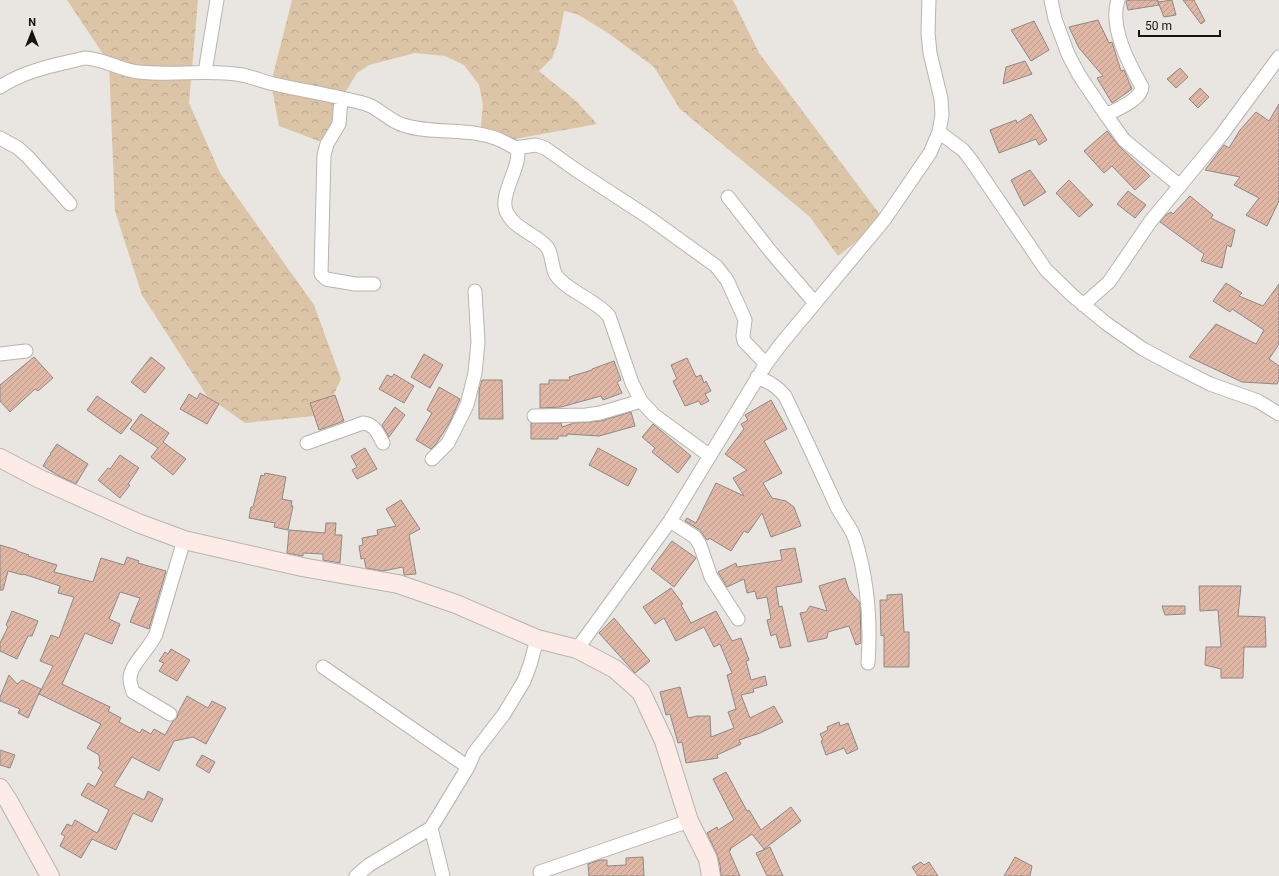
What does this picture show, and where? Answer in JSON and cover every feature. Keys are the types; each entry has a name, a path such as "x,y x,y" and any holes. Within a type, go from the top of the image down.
{"street":[{"path":"205,72 217,0"},
{"path":"577,649 670,521 766,364 884,220 930,153 939,132 942,115 941,99 930,53 928,33 929,0"},
{"path":"1051,0 1055,19 1068,54 1079,75 1106,115 1124,140 1180,186"},
{"path":"1106,115 1138,97 1142,91 1142,87 1122,46 1115,9 1118,0"},
{"path":"0,87 9,81 28,73 85,58 94,58 136,72 205,72 243,75 271,83 368,105 390,120 404,126 425,130 480,134 504,141 515,148 518,154 505,197 504,206 506,213 518,226 548,248 555,274 562,281 603,309 609,316 632,383 640,401 654,415 710,456"},
{"path":"1083,304 1109,282 1150,222 1220,137 1278,58"},
{"path":"341,99 339,124 327,144 324,155 321,274 326,279 355,284 374,284"},
{"path":"939,132 963,150 1046,270 1107,324 1143,349 1210,384 1258,401 1279,414"},
{"path":"0,138 18,148 28,157 70,204"},
{"path":"515,148 536,145 545,148 648,217 716,266 727,280 742,313 744,320 744,341 766,364"},
{"path":"728,197 771,252 815,303"},
{"path":"432,459 448,443 467,405 475,373 478,342 475,291"},
{"path":"0,354 26,351"},
{"path":"757,378 772,383 780,389 785,396 838,509 851,528 856,541 863,572 869,615 868,663"},
{"path":"534,416 586,415 640,401"},
{"path":"307,443 363,423 374,427 383,443"},
{"path":"0,458 38,478 131,520 184,540 302,567 398,584 456,604 537,639 577,649 615,669 641,692 664,741 690,821 708,859 711,876"},
{"path":"670,521 695,537 700,545 711,577 738,619"},
{"path":"170,714 133,692 130,679 132,669 153,643 184,540"},
{"path":"356,876 369,865 431,828 468,767 474,753 504,714 524,681 530,666 537,639"},
{"path":"323,667 468,767"},
{"path":"0,788 50,876"},
{"path":"540,872 690,821"},
{"path":"431,828 444,876"}],"green space":[{"path":"67,0 198,0 189,103 220,173 314,305 341,379 324,415 245,423 207,396 142,295 115,211 109,63"},
{"path":"292,0 733,0 759,53 884,220 838,256 810,217 680,109 654,67 608,33 577,14 564,11 558,43 552,58 539,71 577,102 597,124 504,141 480,134 483,105 479,85 464,65 445,56 415,53 369,65 357,73 341,99 327,144 279,126 271,83"}],"building":[{"path":"1158,0 1159,5 1128,10 1126,1"},
{"path":"1172,0 1176,15 1164,17 1158,2"},
{"path":"1183,0 1194,0 1205,21 1201,24"},
{"path":"1098,20 1109,43 1112,42 1121,71 1124,70 1132,89 1112,103 1097,78 1103,76 1079,48 1069,27"},
{"path":"1034,21 1049,50 1031,61 1011,30"},
{"path":"1025,61 1032,74 1003,84 1006,67"},
{"path":"1180,68 1188,77 1176,88 1167,79"},
{"path":"1200,88 1209,97 1198,108 1189,99"},
{"path":"1279,104 1279,201 1267,226 1246,215 1259,198 1234,185 1240,177 1205,170 1224,145 1229,148 1240,130 1256,112 1269,121"},
{"path":"1031,114 1047,140 1039,145 1036,139 999,153 990,130 1016,120 1017,123"},
{"path":"1107,131 1119,146 1150,176 1135,190 1112,166 1104,173 1084,151"},
{"path":"1030,170 1046,192 1024,206 1011,180"},
{"path":"1069,180 1093,205 1079,217 1056,193"},
{"path":"1128,191 1146,205 1135,218 1117,204"},
{"path":"1190,196 1213,215 1211,218 1235,230 1231,247 1227,245 1222,268 1201,261 1204,254 1160,222 1166,215 1171,212 1173,214"},
{"path":"1226,283 1242,293 1239,296 1263,306 1279,284 1279,344 1269,359 1279,366 1279,380 1277,384 1242,382 1189,357 1216,324 1256,344 1264,330 1232,309 1230,312 1213,301"},
{"path":"424,354 443,365 430,388 411,377"},
{"path":"34,357 53,378 38,391 35,389 10,412 0,401 0,385"},
{"path":"151,357 165,368 145,393 131,382"},
{"path":"687,358 696,377 701,375 704,383 706,381 711,391 705,394 709,401 701,405 699,401 685,406 673,381 677,379 671,365"},
{"path":"614,361 621,380 617,382 622,393 603,400 601,396 561,407 540,408 540,384 549,384 549,380 570,380 569,377"},
{"path":"394,374 414,386 404,403 379,389 387,375 392,377"},
{"path":"482,380 502,380 503,419 479,419 479,390"},
{"path":"439,387 460,399 450,422 436,444 431,449 416,440 432,413 427,410"},
{"path":"200,393 219,404 207,424 180,409 189,394 197,399"},
{"path":"335,395 344,421 319,430 310,403"},
{"path":"97,396 132,420 121,434 87,410"},
{"path":"771,400 787,429 764,441 782,473 763,483 772,498 786,501 794,507 801,526 771,537 762,513 748,533 744,531 731,551 709,538 708,540 706,539 700,530 685,521 687,518 696,523 716,483 744,496 733,478 747,470 725,454 744,429 741,424 748,420 745,415"},
{"path":"395,407 405,415 389,437 382,425"},
{"path":"631,412 635,426 599,436 567,434 567,436 558,436 558,439 531,439 531,423 561,423 562,427 574,423 601,421"},
{"path":"141,414 169,433 163,442 186,459 173,475 151,457 158,448 130,429"},
{"path":"653,424 691,456 678,473 652,452 655,448 642,437"},
{"path":"57,444 88,464 76,484 43,466"},
{"path":"365,448 377,469 357,479 352,470 357,467 351,456"},
{"path":"598,448 637,469 628,486 589,465"},
{"path":"120,455 139,468 128,484 130,485 120,498 98,480 108,468 110,469"},
{"path":"265,473 286,477 282,499 292,501 291,506 293,506 288,530 274,527 275,523 249,518 261,475 264,476"},
{"path":"401,500 420,529 409,535 416,574 404,575 403,567 383,571 366,568 364,558 361,559 359,546 363,545 362,538 378,535 377,530 396,526 386,509"},
{"path":"326,523 336,523 335,535 342,535 340,563 323,560 323,554 303,553 303,556 287,553 289,530 325,533"},
{"path":"672,541 696,558 674,587 651,569"},
{"path":"0,545 57,565 54,572 93,582 101,558 124,565 127,557 139,561 138,563 166,571 149,629 130,622 140,598 120,592 109,619 120,624 112,644 85,633 62,684 110,707 108,711 121,718 119,722 140,733 142,729 151,734 154,729 165,735 173,721 177,718 187,696 208,708 212,701 226,708 206,744 193,737 174,741 159,771 132,757 114,786 144,800 148,791 163,799 152,822 133,813 116,850 92,839 81,858 60,846 65,836 61,834 67,824 72,826 75,820 97,833 109,810 81,795 88,783 95,787 103,772 98,768 100,765 99,755 87,748 101,724 39,694 53,666 40,661 51,635 59,638 74,597 58,593 60,586 23,574 8,571 3,590 0,590"},
{"path":"795,548 802,582 776,587 779,607 782,606 791,646 780,648 776,634 771,636 767,620 771,619 767,597 757,599 755,591 747,593 744,579 727,587 718,572 736,563 737,567 782,560 780,550"},
{"path":"845,578 849,590 860,603 861,643 856,645 849,626 828,632 827,638 808,642 800,613 806,612 810,606 827,611 819,586"},
{"path":"1199,586 1241,586 1238,616 1265,617 1266,647 1244,647 1243,678 1221,678 1221,669 1205,665 1206,647 1221,647 1218,610 1200,611"},
{"path":"671,588 683,604 681,605 691,623 716,611 732,641 741,638 749,660 746,661 751,680 765,676 767,685 753,689 754,692 741,695 750,718 774,706 783,722 760,733 739,740 741,744 717,755 718,758 686,763 682,742 678,743 670,714 666,715 660,692 680,687 688,718 710,716 711,737 734,728 728,712 736,709 727,675 732,673 720,644 714,647 704,627 676,641 664,618 655,624 643,607"},
{"path":"902,594 904,632 909,632 909,667 884,667 884,635 881,636 880,600 887,600 887,595"},
{"path":"1162,606 1185,606 1185,614 1165,615"},
{"path":"12,611 38,621 32,636 28,636 17,659 0,651 0,643 8,627 6,625"},
{"path":"614,618 650,661 635,673 599,633"},
{"path":"171,649 190,660 177,681 159,671 164,663 159,661 165,652 168,654"},
{"path":"9,675 17,684 22,680 41,689 28,718 18,713 20,709 0,701 0,697"},
{"path":"839,722 840,726 848,723 858,749 847,754 844,748 826,755 821,741 823,740 820,734 828,730 827,727"},
{"path":"0,750 15,755 10,768 0,765"},
{"path":"202,755 215,762 209,773 196,765"},
{"path":"726,772 747,811 749,810 761,830 791,807 801,821 764,849 752,834 730,849 731,850 729,851 740,876 721,876 717,854 707,833 717,827 718,830 734,820 713,779"},
{"path":"770,847 783,876 767,876 756,853"},
{"path":"643,857 644,876 589,876 588,864 600,860 607,860 607,866 626,865 626,858"},
{"path":"1015,857 1032,866 1030,876 1004,876"},
{"path":"921,862 924,865 929,862 938,876 918,876 912,867"}]}
